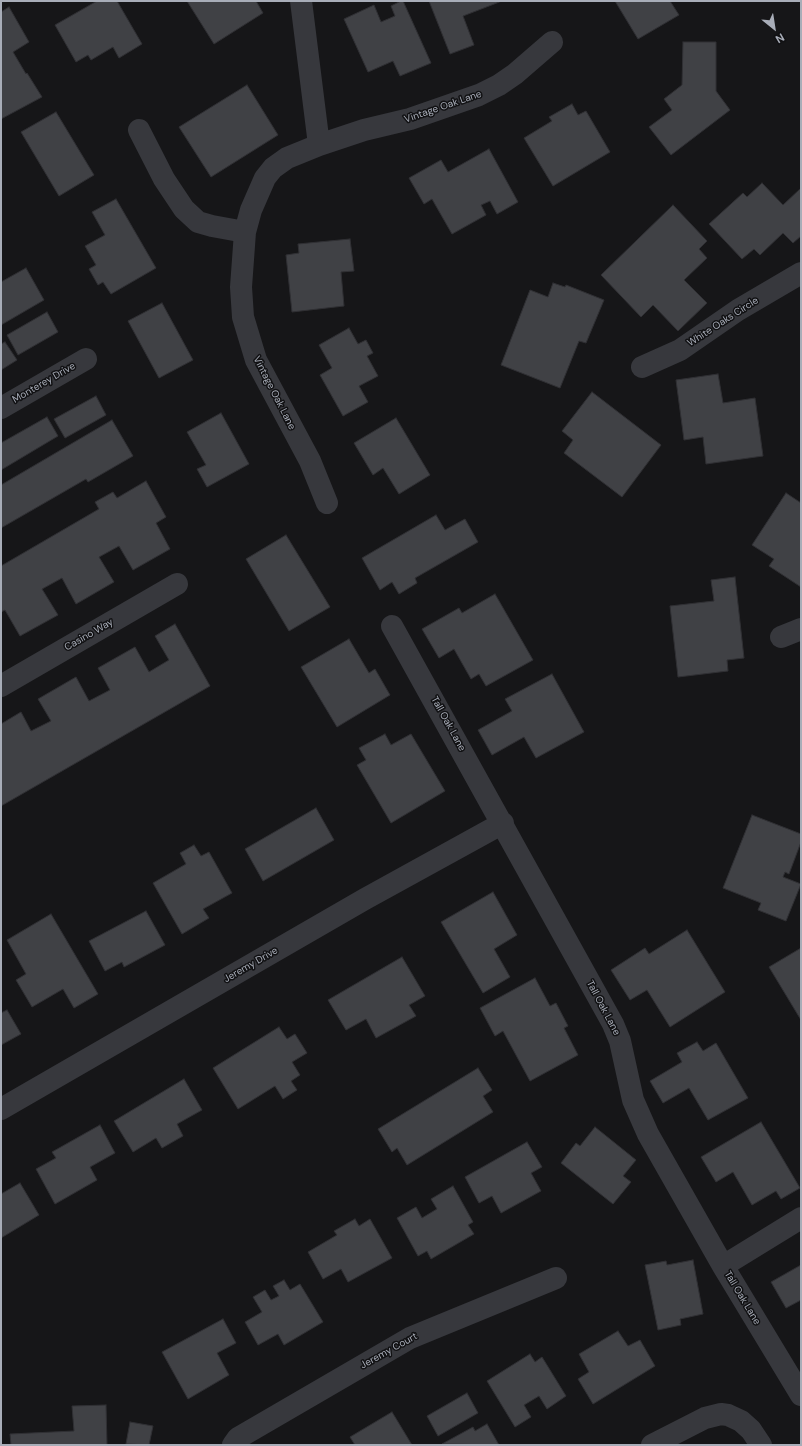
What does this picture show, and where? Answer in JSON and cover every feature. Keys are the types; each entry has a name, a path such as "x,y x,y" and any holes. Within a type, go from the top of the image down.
{"street":[{"path":"301,1 320,145"},
{"name":"Vintage Oak Lane","path":"327,503 310,462 256,360 243,317 241,287 245,232 251,210 265,178 273,168 287,158 320,145 364,130 410,119 479,95 499,85 515,74 552,42"},
{"path":"139,130 164,179 184,209 198,222 245,232"},
{"name":"White Oaks Circle","path":"642,367 680,350 738,310 801,272"},
{"name":"Monterey Drive","path":"1,408 86,359"},
{"name":"Casino Way","path":"1,686 177,584"},
{"name":"Tall Oak Lane","path":"392,626 503,823 613,1024 620,1041 633,1100 648,1134 723,1266 801,1395"},
{"path":"781,637 801,629"},
{"name":"Jeremy Drive","path":"1,1109 365,899 503,823"},
{"path":"723,1266 801,1218"},
{"name":"Jeremy Court","path":"233,1445 238,1438 410,1338 556,1278"},
{"path":"652,1445 705,1418 721,1414 728,1415 741,1421 751,1430 761,1445"}],"building":[{"path":"97,1 117,1 142,44 119,58 113,47 91,60 88,55 76,62 55,25"},
{"path":"187,1 256,1 263,13 214,44"},
{"path":"403,1 431,63 400,76 393,61 368,72 344,19 374,5 381,22 395,16 391,6"},
{"path":"429,1 502,1 463,16 474,45 450,54"},
{"path":"615,1 670,1 679,15 638,39"},
{"path":"9,7 29,42 13,52 42,97 1,119 1,12"},
{"path":"683,42 716,42 716,91 730,110 671,155 649,127 672,110 664,99 682,85"},
{"path":"247,85 278,135 211,177 179,127"},
{"path":"572,104 578,115 586,111 610,152 553,186 524,138 552,121 549,117"},
{"path":"56,112 94,175 59,196 21,132"},
{"path":"489,149 518,202 497,214 490,201 481,205 486,215 452,234 432,199 424,204 409,178 441,160 448,172"},
{"path":"762,183 783,205 801,188 801,236 793,243 783,233 760,255 754,249 742,259 709,224 743,193 747,197"},
{"path":"116,199 156,268 111,294 103,282 98,285 89,269 96,265 85,246 105,235 92,212"},
{"path":"673,205 707,241 699,249 707,258 684,280 707,303 678,331 653,305 641,317 601,275"},
{"path":"350,239 354,271 341,272 344,306 292,312 286,255 299,253 298,244"},
{"path":"26,268 44,300 1,325 1,282"},
{"path":"553,283 565,287 566,285 604,300 586,343 579,341 560,388 501,365 530,290 548,297"},
{"path":"162,303 193,360 159,378 128,321"},
{"path":"47,312 58,332 18,355 7,335"},
{"path":"349,328 358,344 366,340 373,353 367,356 378,376 359,386 368,402 343,416 320,375 332,368 319,345"},
{"path":"5,342 17,360 1,370 1,344"},
{"path":"718,374 723,403 755,398 763,456 706,464 703,437 684,440 676,380"},
{"path":"592,392 661,445 622,497 564,453 573,440 562,431"},
{"path":"96,396 106,415 65,438 54,419"},
{"path":"221,413 249,464 207,487 197,469 206,465 187,432"},
{"path":"47,417 58,436 1,470 1,443"},
{"path":"396,418 430,475 399,494 383,468 373,475 354,443"},
{"path":"112,420 133,456 88,482 86,479 1,528 1,485"},
{"path":"146,481 166,517 156,523 170,549 133,570 119,546 99,557 114,582 76,604 62,578 42,589 58,615 20,636 5,610 1,612 1,566 99,509 95,502 113,492 117,498"},
{"path":"786,493 801,503 801,587 769,566 774,559 752,545"},
{"path":"436,515 445,530 465,519 478,542 415,578 417,583 399,594 392,582 380,590 362,558"},
{"path":"286,535 330,607 289,631 246,559"},
{"path":"735,577 744,658 727,660 728,671 678,677 670,606 714,601 711,580"},
{"path":"495,594 533,660 486,686 479,674 471,679 454,649 439,658 422,629 459,608 462,613"},
{"path":"175,624 210,686 1,806 1,724 21,712 31,731 51,721 38,699 76,677 89,701 110,690 98,668 135,647 149,672 169,660 155,636"},
{"path":"349,639 369,673 375,669 390,695 337,727 301,667"},
{"path":"552,674 584,732 536,758 524,737 492,755 478,730 512,711 505,699"},
{"path":"385,734 391,745 411,734 445,791 391,823 357,765 366,760 359,748"},
{"path":"316,808 334,840 263,881 245,849"},
{"path":"752,815 801,834 801,842 789,874 785,872 783,877 801,884 786,921 758,910 761,903 723,888"},
{"path":"194,845 201,856 209,852 232,893 203,909 209,918 182,934 153,883 186,864 180,853"},
{"path":"493,892 517,935 494,949 510,977 483,993 441,922"},
{"path":"146,911 165,945 124,967 122,962 105,971 89,941"},
{"path":"51,914 98,994 74,1008 63,989 32,1007 16,980 26,974 7,940"},
{"path":"687,930 725,992 670,1027 647,990 630,1000 611,970 645,948 649,954"},
{"path":"801,948 801,1020 769,967"},
{"path":"402,957 425,996 409,1005 416,1016 376,1038 366,1019 346,1030 328,1000"},
{"path":"535,978 550,1006 556,1003 568,1026 564,1028 578,1055 530,1081 503,1031 495,1036 480,1008"},
{"path":"7,1010 21,1034 1,1045 1,1013"},
{"path":"279,1027 287,1039 295,1034 307,1053 292,1062 300,1075 291,1081 297,1090 283,1099 275,1086 238,1109 213,1068"},
{"path":"697,1042 703,1051 716,1043 748,1098 708,1120 689,1088 663,1103 650,1081 682,1062 677,1053"},
{"path":"478,1068 492,1090 483,1096 493,1112 407,1165 397,1148 392,1152 378,1129"},
{"path":"184,1079 202,1110 177,1124 183,1136 162,1148 156,1138 133,1152 114,1121"},
{"path":"761,1122 800,1188 781,1199 776,1191 752,1205 733,1172 716,1182 701,1157"},
{"path":"100,1125 115,1153 90,1167 97,1180 55,1204 36,1169 56,1158 52,1152"},
{"path":"595,1127 636,1160 623,1176 631,1182 613,1204 561,1163 576,1143 580,1146"},
{"path":"527,1142 542,1167 531,1173 541,1191 501,1213 492,1196 479,1203 465,1177"},
{"path":"20,1183 39,1215 1,1238 1,1194"},
{"path":"453,1186 473,1222 468,1225 474,1234 431,1259 427,1251 418,1256 397,1218 416,1207 422,1218 437,1209 431,1199"},
{"path":"355,1219 359,1226 370,1219 392,1258 348,1282 341,1269 323,1279 308,1252 337,1235 334,1231"},
{"path":"693,1260 703,1314 680,1319 681,1325 658,1330 645,1265 666,1261 667,1265"},
{"path":"801,1265 801,1300 786,1308 771,1282"},
{"path":"284,1280 290,1290 300,1284 323,1322 284,1345 278,1334 258,1345 245,1322 262,1312 253,1297 265,1290 271,1300 279,1296 273,1286"},
{"path":"223,1319 236,1343 217,1353 229,1375 188,1399 162,1352"},
{"path":"618,1331 628,1346 640,1340 655,1366 593,1404 578,1379 589,1372 579,1354"},
{"path":"530,1354 535,1362 542,1357 566,1396 547,1409 539,1396 524,1405 531,1417 515,1427 487,1381"},
{"path":"467,1393 478,1413 438,1436 427,1416"},
{"path":"106,1405 107,1445 11,1445 10,1434 74,1431 72,1406"},
{"path":"392,1412 412,1445 355,1445 350,1437"},
{"path":"130,1422 153,1426 149,1445 126,1444"},
{"path":"487,1424 499,1445 442,1444 473,1427 475,1431"}]}
